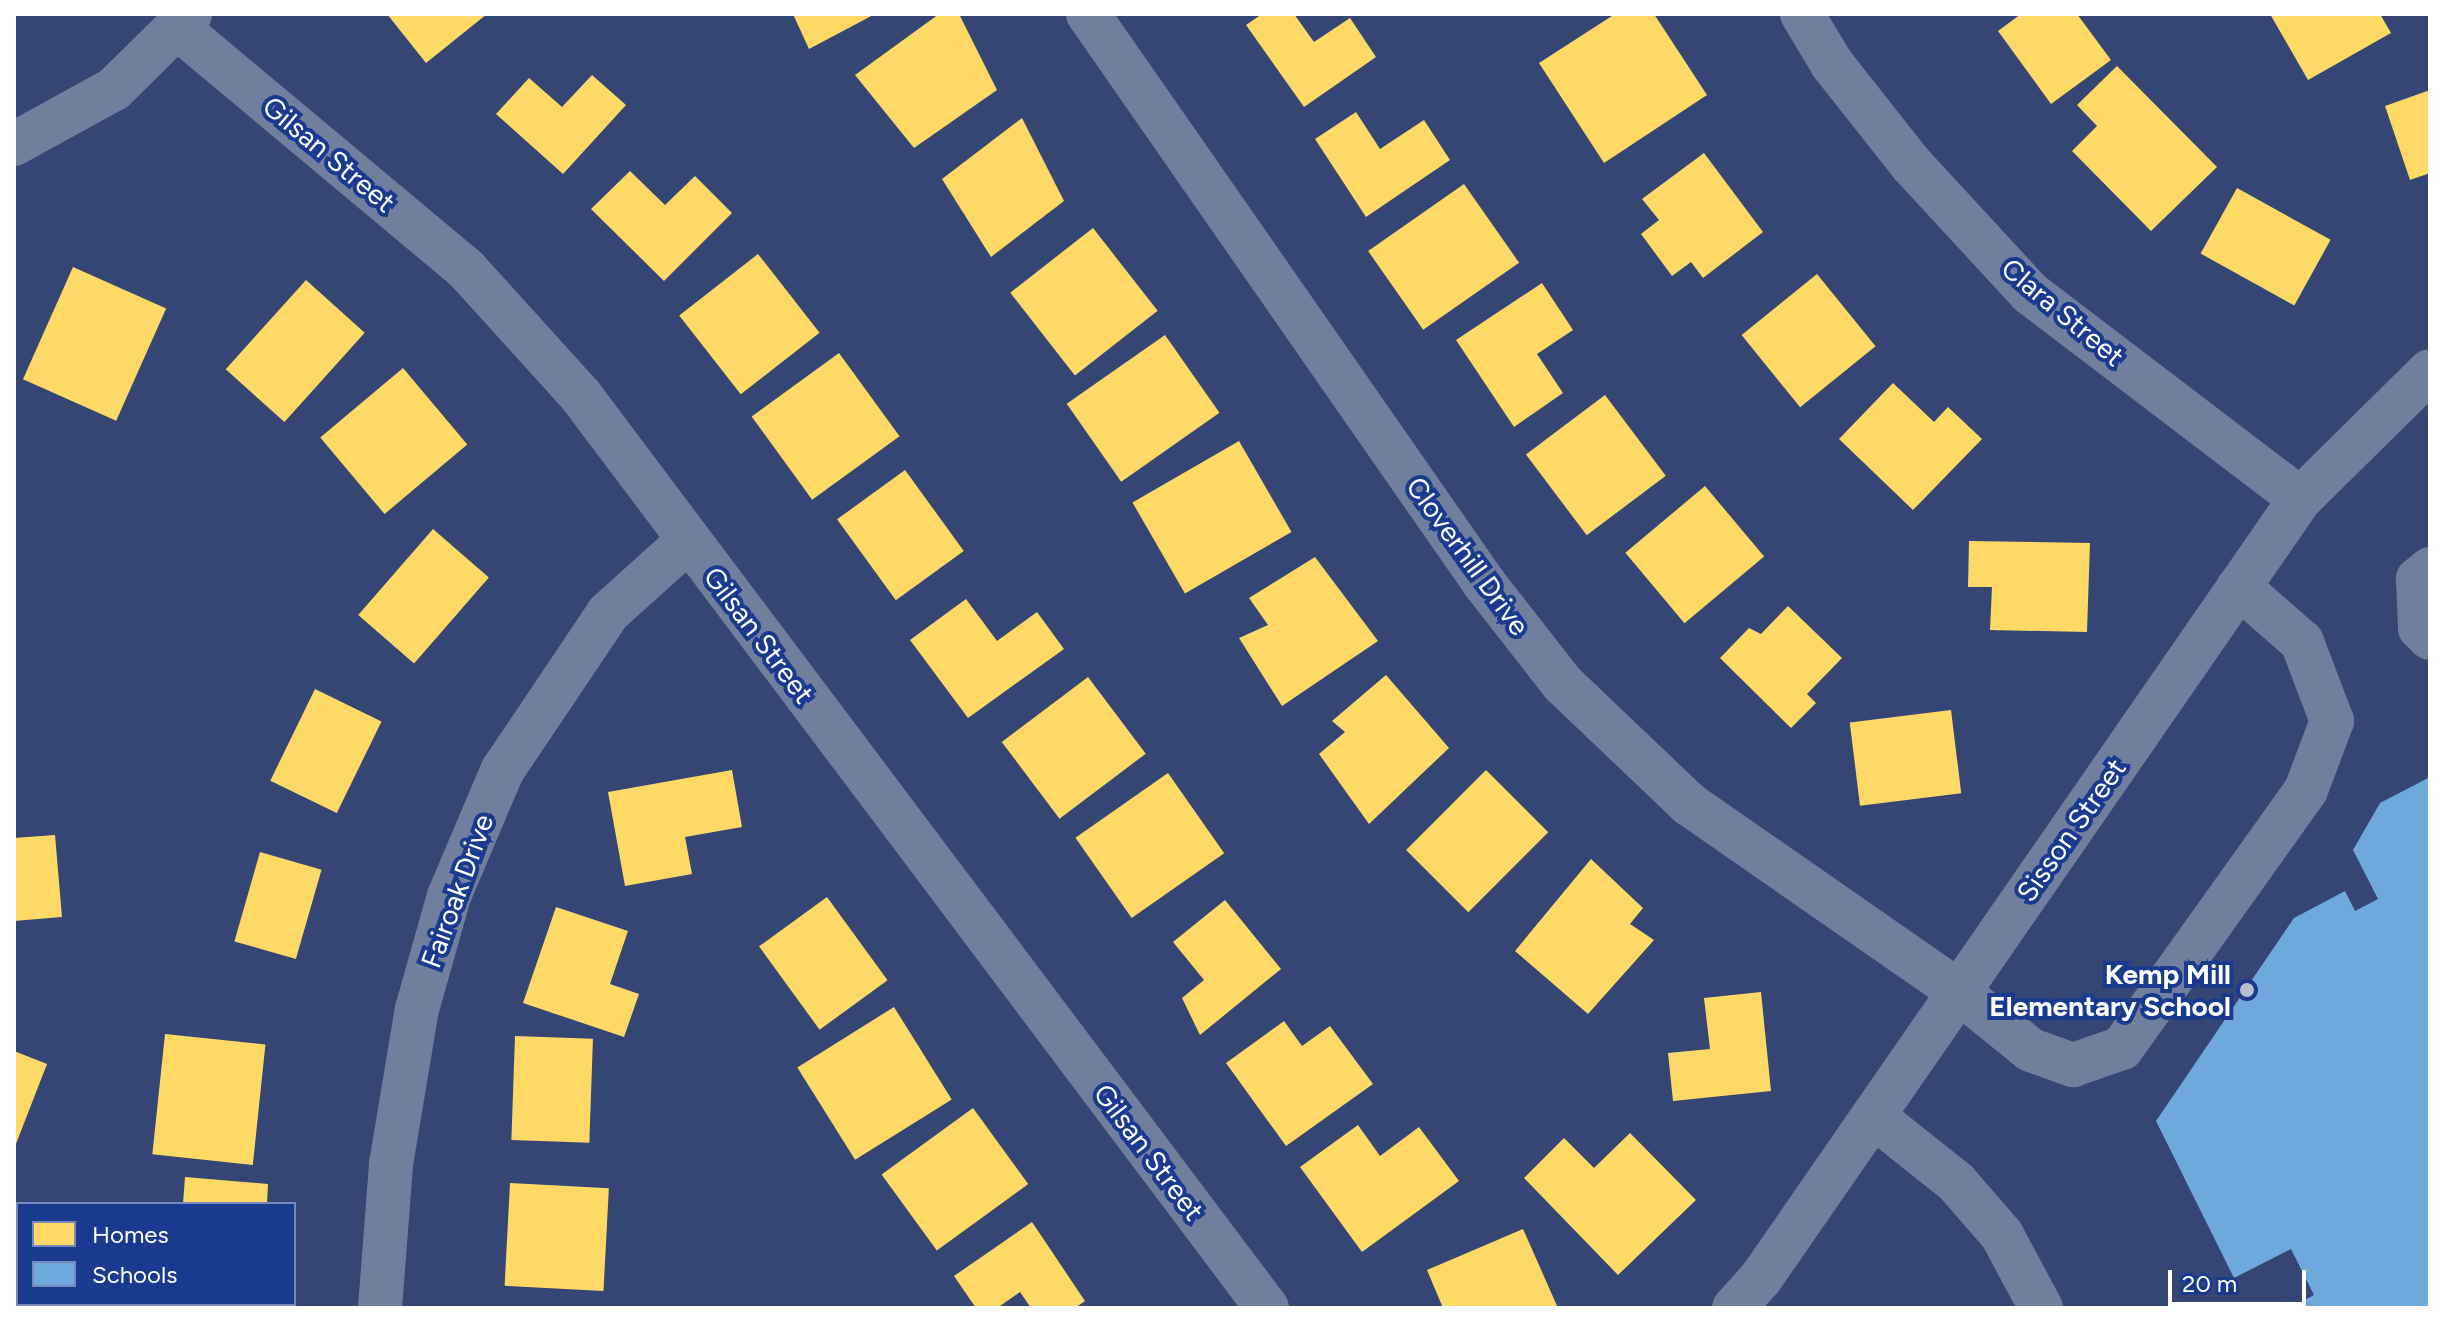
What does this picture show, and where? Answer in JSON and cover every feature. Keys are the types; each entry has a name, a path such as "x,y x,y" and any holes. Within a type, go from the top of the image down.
{"street":[{"name":"Cloverhill Drive","path":"1088,14 1484,583 1563,684 1689,804 1959,992 2031,1050 2073,1065 2122,1048 2306,790 2332,721 2302,642 2239,587"},
{"name":"Clara Street","path":"1802,14 1832,64 1911,164 2030,293 2300,499"},
{"path":"14,144 114,89 184,21"},
{"name":"Gilsan Street","path":"184,21 466,269 581,396 1267,1308"},
{"name":"Sisson Street","path":"1734,1308 1761,1278 2300,499 2430,371"},
{"name":"Fairoak Drive","path":"380,1308 391,1164 417,1009 449,896 502,771 608,613 688,541"},
{"path":"2430,569 2418,579 2420,628 2430,638"},
{"path":"1873,1116 1965,1192 2002,1235 2041,1308"}],"building: Homes":[{"path":"387,14 487,14 426,63"},
{"path":"793,14 875,14 809,49"},
{"path":"939,14 959,14 997,90 914,148 855,75"},
{"path":"1262,14 1294,14 1314,42 1350,18 1376,57 1304,107 1246,25"},
{"path":"1615,14 1654,14 1707,95 1604,163 1539,63"},
{"path":"2021,14 2077,14 2111,60 2051,104 1998,31"},
{"path":"2270,14 2380,14 2391,33 2308,80"},
{"path":"2117,66 2217,167 2151,231 2072,151 2097,126 2077,105"},
{"path":"592,75 626,105 563,174 496,114 529,78 562,107"},
{"path":"2430,90 2430,173 2410,180 2385,106"},
{"path":"1356,112 1380,149 1424,120 1450,160 1366,217 1315,139"},
{"path":"1022,118 1064,201 991,257 942,179"},
{"path":"1704,153 1763,232 1703,278 1691,262 1672,276 1641,234 1659,220 1642,199"},
{"path":"630,171 665,205 695,176 732,213 664,281 591,209"},
{"path":"1464,184 1519,263 1423,330 1368,251"},
{"path":"2237,188 2331,240 2294,305 2201,254"},
{"path":"1093,228 1158,311 1075,375 1010,293"},
{"path":"758,254 820,333 741,394 679,316"},
{"path":"73,267 166,308 116,421 23,379"},
{"path":"1817,274 1876,346 1800,407 1742,335"},
{"path":"306,280 365,333 284,422 226,369"},
{"path":"1542,283 1573,330 1537,354 1563,393 1514,427 1456,340"},
{"path":"1165,335 1219,413 1121,482 1067,404"},
{"path":"839,353 900,436 812,500 752,416"},
{"path":"403,368 467,445 385,514 320,437"},
{"path":"1893,383 1934,422 1948,407 1982,439 1913,510 1839,439"},
{"path":"1605,395 1666,476 1587,535 1526,455"},
{"path":"1239,441 1292,532 1185,593 1132,502"},
{"path":"905,470 964,551 896,600 837,519"},
{"path":"1705,486 1764,556 1684,623 1625,553"},
{"path":"433,529 489,578 414,664 358,615"},
{"path":"1969,541 2090,543 2087,632 1990,630 1992,587 1968,587"},
{"path":"1315,557 1378,641 1282,706 1239,638 1268,625 1249,598"},
{"path":"966,599 997,641 1037,612 1064,649 968,718 910,640"},
{"path":"1788,606 1842,658 1807,694 1816,703 1791,728 1720,658 1749,628 1761,634"},
{"path":"1386,675 1449,748 1369,824 1319,754 1345,732 1332,721"},
{"path":"1088,677 1146,754 1060,819 1002,742"},
{"path":"315,689 382,721 337,813 270,781"},
{"path":"1951,710 1961,793 1860,806 1850,722"},
{"path":"732,770 742,827 685,837 692,874 625,886 608,792"},
{"path":"1486,770 1548,832 1468,912 1406,850"},
{"path":"1168,773 1224,853 1132,918 1075,838"},
{"path":"55,835 62,917 14,921 14,838"},
{"path":"260,852 322,870 296,959 234,941"},
{"path":"1591,859 1643,908 1630,924 1654,940 1588,1014 1515,951"},
{"path":"827,897 888,980 820,1030 759,946"},
{"path":"1225,900 1281,969 1200,1035 1182,998 1204,980 1173,942"},
{"path":"556,907 628,931 610,984 639,994 624,1037 523,1003"},
{"path":"1761,992 1771,1091 1673,1101 1668,1053 1710,1049 1704,998"},
{"path":"894,1007 952,1099 855,1160 797,1067"},
{"path":"1284,1021 1302,1046 1330,1026 1373,1084 1286,1146 1226,1063"},
{"path":"165,1034 265,1045 253,1165 152,1154"},
{"path":"515,1036 593,1039 589,1143 511,1140"},
{"path":"14,1051 47,1064 14,1149"},
{"path":"973,1108 1028,1184 937,1250 882,1174"},
{"path":"1358,1125 1380,1156 1419,1127 1459,1181 1362,1252 1300,1167"},
{"path":"1630,1133 1696,1200 1618,1275 1524,1178 1564,1138 1594,1168"},
{"path":"185,1177 268,1184 267,1202 183,1202"},
{"path":"510,1183 609,1188 603,1291 505,1286"},
{"path":"1032,1222 1085,1301 1075,1308 1031,1308 1020,1292 997,1308 976,1308 954,1276"},
{"path":"1523,1229 1558,1308 1443,1308 1427,1270"}],"building: Schools":[{"path":"2430,777 2430,1308 2302,1308 2299,1303 2314,1295 2291,1249 2234,1278 2156,1121 2294,918 2345,891 2355,911 2378,899 2353,850 2380,803"}],"place":[{"name":"Kemp Mill Elementary School","path":"2247,990"}]}
